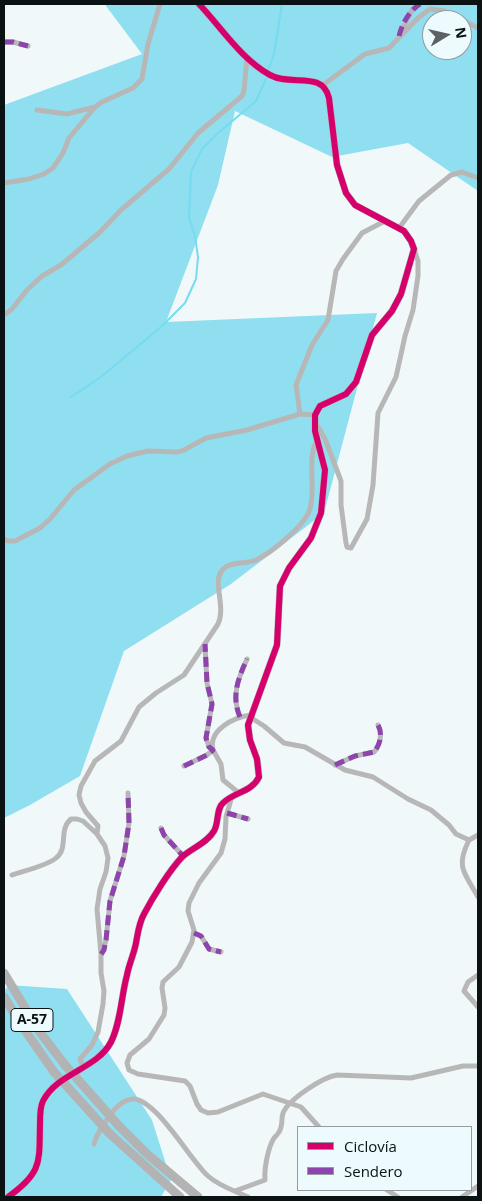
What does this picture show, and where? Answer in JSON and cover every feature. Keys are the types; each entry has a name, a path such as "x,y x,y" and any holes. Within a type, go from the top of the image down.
{"highway":[{"name":"A-57","path":"4,973 39,1031 64,1065 147,1154 198,1197"},
{"name":"A-57","path":"4,997 54,1072 110,1134 180,1197"}],"street":[{"path":"4,183 29,179 44,174 53,168 63,153 69,138 95,107 133,88 142,79 148,44 160,4"},
{"path":"4,538 12,541 40,528 74,490 110,464 127,456 148,451 184,450 206,438 247,430 300,414 315,419 341,481 341,506 347,547 351,548 367,519 374,485 378,413 396,377 413,310 418,276 418,262 414,249 408,236 399,228 355,205 346,193 337,165 329,98 327,90 323,85 314,81 298,82 278,79 269,75 247,56 200,4"},
{"path":"399,36 412,10 420,4"},
{"path":"323,85 365,54 389,48 399,36 430,9 444,11 478,28"},
{"path":"4,42 14,42 28,46"},
{"path":"4,315 12,309 27,290 93,239 122,209 170,169 198,133 242,96 246,81 247,56"},
{"path":"38,110 67,114 95,107"},
{"path":"399,228 420,201 451,175 462,172 478,178"},
{"path":"300,414 295,392 296,385 312,345 328,320 336,271 362,233 385,221"},
{"path":"8,1197 32,1177 38,1166 42,1102 56,1085 100,1055 110,1044 116,1031 127,974 134,955 138,928 142,917 183,856 214,831 221,804 235,794 252,787 259,777 257,759 248,731 250,716 277,645 280,586 289,568 311,538 321,513 325,470 315,419 320,406 346,394 356,382 372,335 392,311 401,294 414,249"},
{"path":"97,834 98,826 81,803 79,795 81,786 96,761 120,741 139,707 156,693 184,675 205,644 222,616 218,579 221,571 226,566 255,561 277,546 306,517 310,506 313,477 312,447 318,440"},
{"path":"205,644 207,683 212,704 206,738 209,748 213,750"},
{"path":"240,717 235,698 237,686 247,660"},
{"path":"235,794 223,780 221,764 213,750 212,743 224,725 240,717 250,716 282,742 305,747 351,772 373,777 408,799 431,810 449,825 456,834 470,840"},
{"path":"336,765 355,756 374,752 379,743 381,733 378,725"},
{"path":"184,766 213,750"},
{"path":"102,954 106,940 110,901 124,856 129,823 128,793"},
{"path":"235,794 227,813 221,854 199,883 189,903 188,911 194,927 192,942 179,967 163,982 164,1015 149,1039 130,1055 127,1063 129,1070 138,1074 185,1081 190,1086 201,1110 208,1113 218,1112 263,1094 300,1107 318,1126"},
{"path":"227,813 248,818"},
{"path":"12,875 55,860 63,850 64,827 71,820 77,819 82,821 97,834 105,846 108,858 97,909 102,954 103,1004 98,1032 92,1045 80,1059 83,1067"},
{"path":"161,828 164,835 183,856"},
{"path":"478,836 470,840 462,857 461,868 478,897"},
{"path":"194,932 201,936 209,949 220,952"},
{"path":"478,975 468,982 464,991 478,1007"},
{"path":"235,1191 265,1180 265,1171 272,1143 281,1128 282,1115 286,1108 311,1087 328,1076 411,1078 463,1066 478,1066"},
{"path":"94,1144 97,1134 123,1101 132,1098 142,1101 159,1115 208,1176 248,1197"}],"shaded area":[{"path":"106,4 478,4 478,191 408,143 332,157 235,111 218,185 166,322 377,313 324,513 231,584 124,651 80,776 4,818 4,105 142,54"},
{"path":"9,985 67,989 152,1120 171,1180 161,1197 4,1197 4,991"}],"waterway":[{"path":"269,68 274,54 282,4"},
{"path":"71,397 101,377 162,326 185,303 196,279 198,257 195,236 189,218 191,172 202,149 256,101 266,79"}],"marked path":[{"path":"399,36 406,18 420,4"},
{"path":"4,42 28,46"},
{"path":"184,766 213,750 209,747 206,738 212,704 207,683 205,644"},
{"path":"240,717 237,709 236,695 238,681 247,659"},
{"path":"335,765 355,756 374,752 380,739 378,725"},
{"path":"101,954 106,940 110,901 124,856 129,823 128,793"},
{"path":"227,813 248,819"},
{"path":"161,828 164,835 183,856"},
{"path":"194,933 201,936 209,949 221,952"}],"cycle path":[{"path":"8,1197 28,1180 37,1165 40,1148 40,1112 43,1101 58,1084 96,1059 111,1042 117,1026 125,983 142,917 152,900 182,857 211,835 216,828 219,809 223,803 252,786 259,777 257,759 250,740 248,725 277,645 280,586 289,568 311,538 321,513 325,470 315,431 315,415 320,406 346,394 356,382 372,335 392,311 401,294 414,249 404,231 355,205 346,193 337,165 329,98 325,89 320,84 313,82 288,80 270,75 241,52 199,4"}]}
